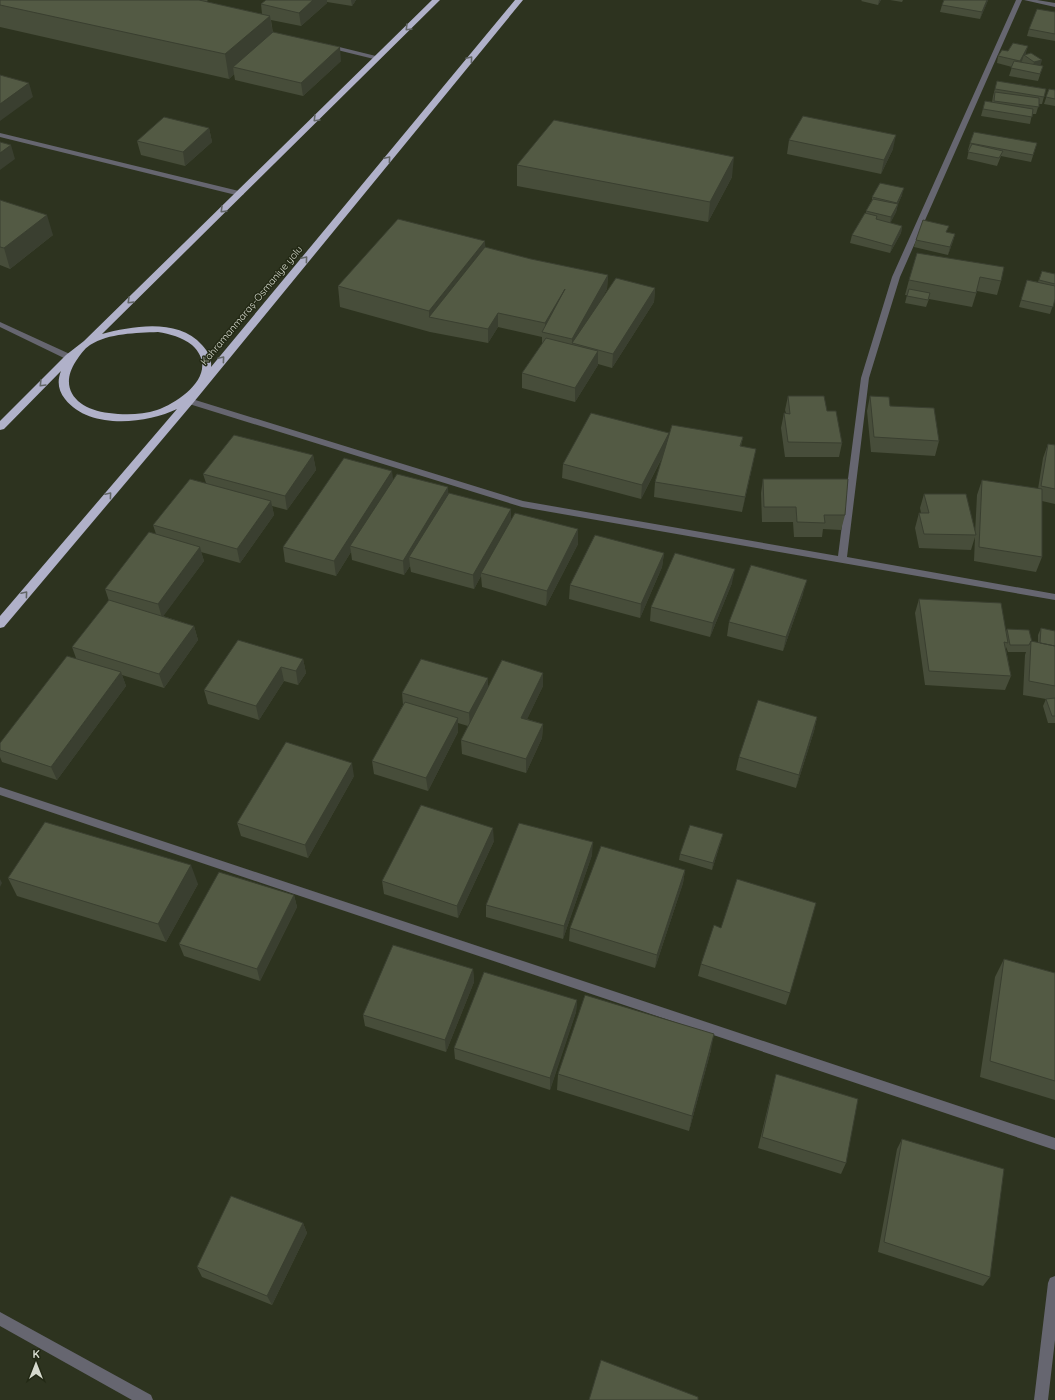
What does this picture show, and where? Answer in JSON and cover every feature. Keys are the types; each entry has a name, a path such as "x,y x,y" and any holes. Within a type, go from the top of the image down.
{"highway":[{"path":"0,427 69,357 87,343 111,334 135,330 158,329 179,334 195,343 205,355 207,370 201,385 187,398 168,409 146,416 122,418 99,416 81,408 68,397 63,384 66,370 75,356 87,343 436,0"},
{"name":"Kahramanmaraş-Osmaniye yolu","path":"0,624 189,401 519,0"}],"street":[{"path":"842,560 865,378 896,277 1019,0"},
{"path":"1027,0 1055,5"},
{"path":"316,44 378,58"},
{"path":"0,135 240,194"},
{"path":"0,324 69,357"},
{"path":"189,401 522,504 1055,597"},
{"path":"0,791 1055,1144"},
{"path":"1041,1400 1055,1283"},
{"path":"0,1320 146,1400"}],"building":[{"path":"0,0 199,0 270,16 225,54 0,5"},
{"path":"266,0 313,0 299,13 261,4"},
{"path":"944,0 987,0 982,12 942,5"},
{"path":"1037,9 1055,12 1055,34 1029,29"},
{"path":"273,32 340,47 301,83 233,67"},
{"path":"1013,43 1028,46 1020,61 998,56 1002,50 1008,51"},
{"path":"1031,53 1042,60 1034,62 1024,55"},
{"path":"1014,61 1043,66 1040,74 1011,68"},
{"path":"0,75 29,83 0,104"},
{"path":"997,81 1046,89 1044,97 995,89"},
{"path":"1049,89 1055,90 1055,99 1046,97"},
{"path":"995,92 1039,98 1039,107 994,101"},
{"path":"985,101 1033,109 1032,117 983,109"},
{"path":"803,116 896,135 884,160 789,140"},
{"path":"164,117 209,128 183,152 137,141"},
{"path":"554,120 734,157 710,202 517,165"},
{"path":"974,132 1037,143 1033,155 970,143"},
{"path":"0,142 11,145 0,153"},
{"path":"972,144 1003,151 999,158 968,152"},
{"path":"880,183 904,188 897,203 872,197"},
{"path":"873,199 898,204 891,217 866,211"},
{"path":"0,200 47,215 4,248 0,247"},
{"path":"865,213 877,216 876,219 902,226 892,246 852,235"},
{"path":"398,219 485,241 429,311 338,286"},
{"path":"923,220 949,226 946,232 955,234 950,247 916,240"},
{"path":"485,247 531,259 608,275 572,339 542,332 565,289 545,323 498,313 488,329 429,317"},
{"path":"917,253 1004,267 1001,281 980,277 976,293 909,280"},
{"path":"1042,271 1055,274 1055,284 1039,280"},
{"path":"616,278 655,288 613,354 572,343"},
{"path":"1027,280 1055,286 1055,299 1053,307 1021,300"},
{"path":"909,289 930,293 928,300 907,296"},
{"path":"546,338 598,351 575,388 522,373"},
{"path":"788,396 824,396 827,411 836,411 842,443 788,442 784,413 790,414"},
{"path":"870,396 889,397 890,406 934,408 939,441 874,437"},
{"path":"591,413 669,433 642,485 563,464"},
{"path":"672,425 743,437 740,446 756,449 745,497 655,482"},
{"path":"234,435 313,455 285,496 203,474"},
{"path":"1048,444 1055,445 1055,489 1041,486"},
{"path":"344,458 392,471 334,561 283,547"},
{"path":"397,474 448,487 403,561 350,546"},
{"path":"190,479 271,501 237,549 153,525"},
{"path":"763,479 848,479 845,515 824,515 825,523 797,522 796,507 764,507"},
{"path":"982,480 1042,489 1042,557 979,547"},
{"path":"449,493 511,509 473,575 409,557"},
{"path":"924,494 966,494 976,535 924,534 919,513 929,513"},
{"path":"515,513 578,529 547,591 481,573"},
{"path":"149,532 200,547 158,604 105,589"},
{"path":"595,535 664,553 641,604 570,585"},
{"path":"675,553 735,569 713,623 651,607"},
{"path":"751,565 807,580 786,637 729,622"},
{"path":"919,599 1001,603 1008,643 1004,642 1011,676 929,671"},
{"path":"109,600 194,626 159,674 72,647"},
{"path":"1041,628 1055,631 1055,646 1040,643"},
{"path":"1007,629 1029,630 1032,642 1031,641 1029,645 1010,645"},
{"path":"238,640 303,659 296,671 281,667 256,706 204,690"},
{"path":"1031,641 1055,646 1055,686 1029,681"},
{"path":"67,656 121,672 51,767 0,750 0,743"},
{"path":"421,659 488,678 469,713 402,693"},
{"path":"502,660 543,673 521,718 543,724 526,759 461,740"},
{"path":"1055,698 1055,716 1052,716 1046,699"},
{"path":"758,700 817,717 799,775 739,757"},
{"path":"405,702 458,718 426,778 372,761"},
{"path":"286,742 352,763 305,845 237,823"},
{"path":"421,805 493,828 457,906 382,881"},
{"path":"45,822 191,865 158,924 8,878"},
{"path":"519,823 593,842 564,926 486,905"},
{"path":"690,825 723,834 713,863 680,854"},
{"path":"601,846 685,870 657,955 570,928"},
{"path":"219,872 294,895 257,969 179,944"},
{"path":"737,879 816,903 790,993 701,964 714,925 721,928"},
{"path":"393,945 473,969 445,1040 363,1015"},
{"path":"1004,959 1055,973 1055,1081 990,1061"},
{"path":"484,972 577,1000 550,1078 454,1048"},
{"path":"585,995 714,1034 692,1116 558,1074"},
{"path":"776,1074 858,1099 846,1163 762,1137"},
{"path":"902,1139 1004,1169 990,1277 884,1242"},
{"path":"231,1196 303,1223 267,1296 197,1267"},
{"path":"601,1360 698,1397 698,1400 589,1400"}]}
